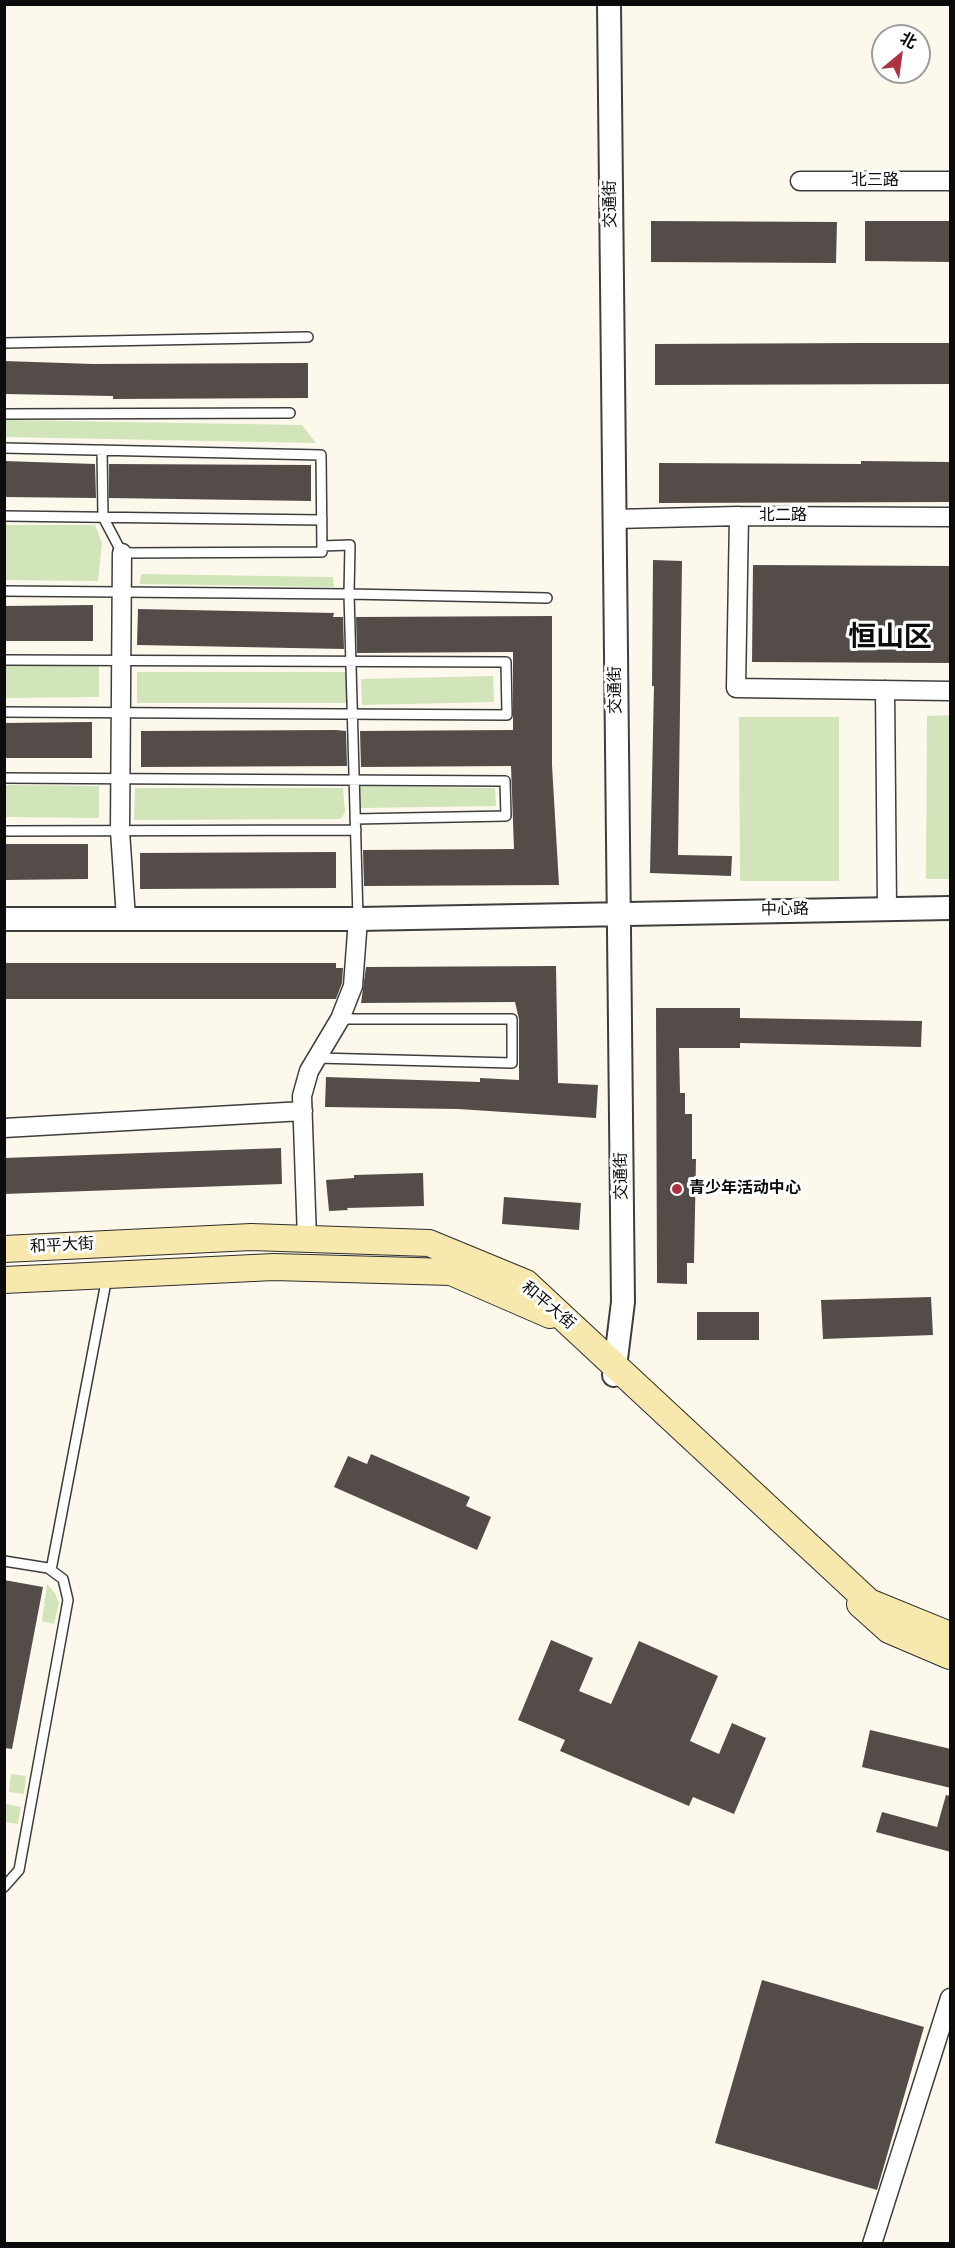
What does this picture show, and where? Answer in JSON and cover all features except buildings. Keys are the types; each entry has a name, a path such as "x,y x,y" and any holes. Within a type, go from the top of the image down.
{"main road":[{"name":"和平大街","path":"4,1249 251,1237 429,1243 526,1283 889,1630 951,1656"},
{"name":"和平大街","path":"4,1280 274,1267 451,1272 547,1312 615,1370 869,1602 951,1635"}],"street":[{"name":"交通街","path":"609,4 623,1302 615,1370"},
{"name":"北三路","path":"800,181 951,182"},
{"name":"北二路","path":"615,519 739,516 951,517"},
{"path":"739,516 736,688 951,691"},
{"path":"122,553 120,831 126,918"},
{"path":"885,690 887,908"},
{"name":"中心路","path":"4,919 358,919 619,912 951,908"},
{"path":"307,1239 302,1096 309,1071 340,1019 353,986 358,919"},
{"path":"4,1128 303,1112"},
{"path":"872,2244 951,1998"}],"lane":[{"path":"4,343 308,337"},
{"path":"4,414 290,413"},
{"path":"4,448 102,450 321,455 322,552 122,553 103,518 102,450"},
{"path":"4,516 322,520"},
{"path":"322,546 350,545 358,919"},
{"path":"4,591 547,598"},
{"path":"4,660 506,662 507,715 4,712"},
{"path":"4,778 505,781 506,816 355,819"},
{"path":"4,831 356,830"},
{"path":"317,1058 512,1063 512,1019 340,1019"},
{"path":"51,1570 107,1275"},
{"path":"4,1561 51,1570 63,1579 68,1600 19,1870 4,1887"}],"green space":[{"path":"5,420 302,425 316,443 5,437"},
{"path":"5,525 95,525 102,543 98,581 5,580"},
{"path":"141,574 333,577 334,587 140,584"},
{"path":"99,665 99,697 5,698 5,666"},
{"path":"137,672 346,672 346,703 137,703"},
{"path":"493,676 494,702 362,705 361,679"},
{"path":"950,715 950,879 926,879 927,716"},
{"path":"739,717 839,717 839,881 740,881"},
{"path":"5,785 99,786 99,818 5,817"},
{"path":"359,786 495,788 496,806 360,808"},
{"path":"135,788 343,788 345,812 341,819 134,820"},
{"path":"47,1584 55,1593 59,1603 54,1624 42,1621"},
{"path":"11,1774 26,1776 24,1794 9,1792"},
{"path":"6,1804 21,1807 18,1824 5,1822"}],"place":[{"name":"青少年活动中心","path":"677,1189"}],"district":[{"name":"恒山区","path":"890,639"}]}
